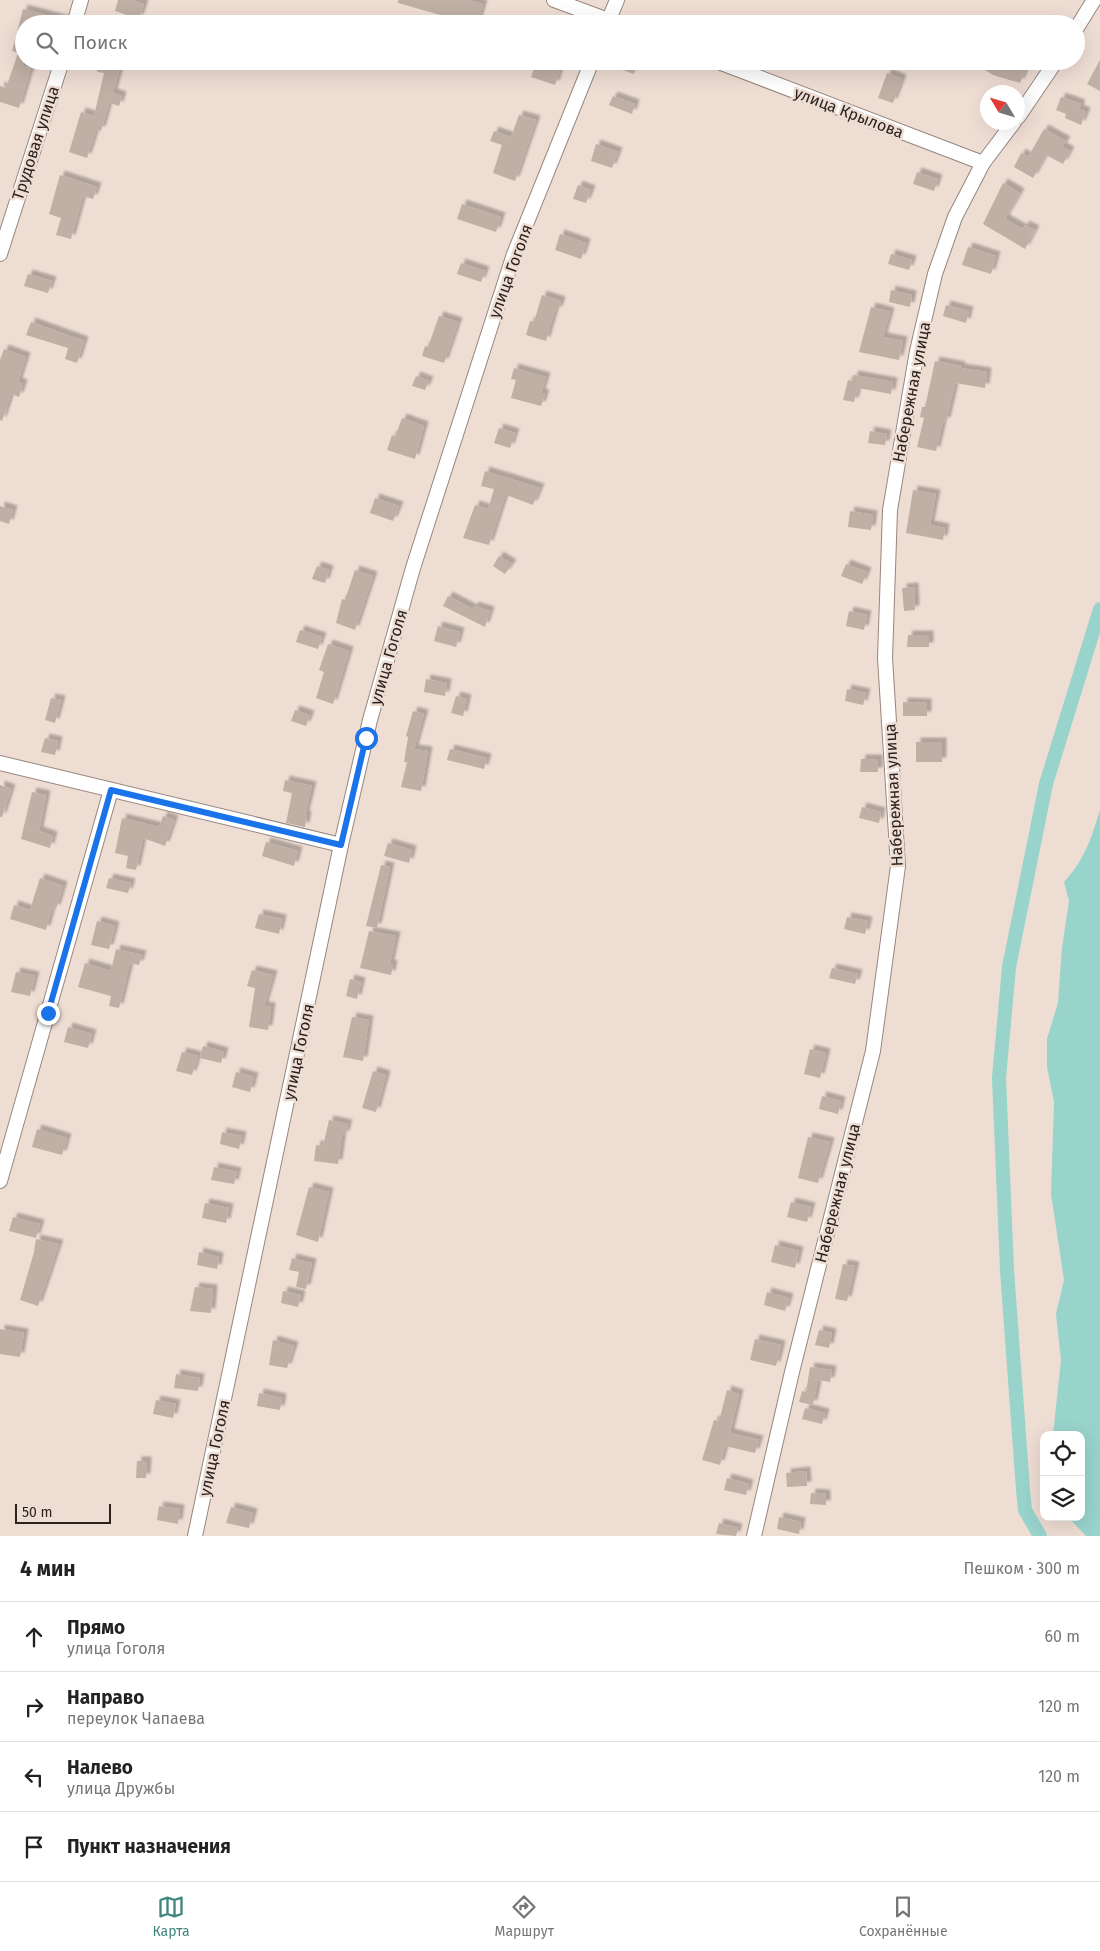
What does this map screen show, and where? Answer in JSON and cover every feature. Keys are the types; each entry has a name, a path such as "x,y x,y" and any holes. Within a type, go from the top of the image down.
{"street":[{"path":"77,15 81,0"},
{"path":"554,0 594,15"},
{"path":"614,15 617,0"},
{"path":"1085,15 1094,0"},
{"name":"Трудовая улица","path":"0,254 59,70"},
{"name":"улица Гоголя","path":"194,1536 341,845 370,720 413,568 461,413 514,254 588,70"},
{"name":"улица Крылова","path":"739,70 982,164"},
{"path":"1025,107 1050,70"},
{"name":"Набережная улица","path":"754,1536 792,1372 873,1051 898,866 885,658 890,510 917,352 935,274 955,217 982,164 1008,130"},
{"path":"0,763 341,845"},
{"path":"0,1181 111,790"}],"water":[{"path":"1100,810 1100,1536 1086,1536 1072,1521 1085,1521 1085,1431 1053,1431 1061,1360 1056,1314 1064,1280 1051,1194 1054,1102 1047,1067 1047,1039 1058,1003 1062,948 1069,901 1064,882 1082,857"}],"building":[{"path":"118,0 131,0 144,4 140,15 127,15 115,11"},
{"path":"398,0 468,0 483,4 480,15 440,15 398,3"},
{"path":"23,9 46,15 21,15"},
{"path":"15,40 15,52 12,51"},
{"path":"1100,60 1100,91 1087,84"},
{"path":"15,62 15,70 30,70 19,108 0,102 0,86 6,88"},
{"path":"98,70 120,70 113,93 122,96 119,106 109,103 101,131 96,130 87,158 69,152 81,112 94,116 104,73 97,72"},
{"path":"533,70 560,70 555,85 531,77"},
{"path":"623,70 636,70 634,74"},
{"path":"985,70 1025,71 1020,83 993,75"},
{"path":"887,73 902,79 893,103 878,98"},
{"path":"613,96 635,104 632,114 609,105"},
{"path":"1061,97 1081,104 1079,109 1086,112 1081,125 1065,118 1066,114 1056,110"},
{"path":"519,115 536,120 515,181 493,173 502,145 490,141 494,131 511,137"},
{"path":"1044,129 1066,141 1062,147 1070,151 1063,164 1046,155 1033,178 1014,167 1021,153 1028,157"},
{"path":"596,144 618,152 612,168 591,161"},
{"path":"917,172 938,179 934,191 913,184"},
{"path":"60,175 97,187 93,199 83,196 71,239 56,235 61,218 49,214"},
{"path":"1003,183 1020,193 1005,219 1023,229 1025,225 1035,230 1025,249 983,224"},
{"path":"578,185 591,190 586,203 573,199"},
{"path":"462,204 501,217 496,232 457,219"},
{"path":"560,234 586,243 581,259 555,250"},
{"path":"968,247 996,256 991,274 962,265"},
{"path":"891,254 912,260 909,270 888,264"},
{"path":"461,263 485,271 481,282 457,274"},
{"path":"28,274 52,281 48,293 24,286"},
{"path":"891,290 912,295 910,307 889,302"},
{"path":"542,295 561,301 558,311 555,310 546,341 526,335 530,321 534,322"},
{"path":"946,305 969,311 966,323 943,316"},
{"path":"871,307 890,312 883,337 903,341 899,360 859,352"},
{"path":"439,316 458,322 444,363 422,356 425,346 428,347"},
{"path":"31,322 84,341 77,363 65,359 68,348 26,335"},
{"path":"4,349 26,357 18,382 23,384 19,397 11,394 2,421 0,420 0,360"},
{"path":"935,361 961,366 960,368 987,372 985,388 955,383 946,422 943,421 936,451 917,447 924,418 920,417 922,407 925,407"},
{"path":"514,368 546,377 541,393 545,394 541,406 511,398 516,380 511,379"},
{"path":"854,375 893,382 891,394 858,388 854,402 843,400 848,380 852,381"},
{"path":"416,376 429,381 425,390 412,386"},
{"path":"402,418 424,426 415,459 387,450 392,435 395,437"},
{"path":"499,428 515,433 510,448 494,443"},
{"path":"870,431 887,434 885,445 868,443"},
{"path":"485,471 540,488 533,505 505,496 489,545 463,538 475,505 488,509 494,489 481,486"},
{"path":"913,490 936,494 930,525 945,528 943,540 906,533"},
{"path":"375,498 399,506 393,521 370,513"},
{"path":"0,506 13,510 9,524 0,521"},
{"path":"850,511 873,515 871,530 848,527"},
{"path":"499,556 512,564 505,574 493,566"},
{"path":"846,564 867,572 862,584 841,576"},
{"path":"317,566 329,570 325,583 312,579"},
{"path":"355,570 373,576 355,630 336,623 342,599 345,600"},
{"path":"914,587 915,610 904,611 902,588"},
{"path":"448,596 473,609 474,606 490,611 485,627 443,606"},
{"path":"849,611 867,615 864,630 846,626"},
{"path":"438,626 460,632 456,647 434,641"},
{"path":"300,630 322,637 318,649 296,642"},
{"path":"908,635 929,635 929,647 907,647"},
{"path":"328,644 349,651 333,704 316,698 324,672 319,670"},
{"path":"426,679 447,683 445,696 424,692"},
{"path":"847,689 866,693 863,705 845,701"},
{"path":"456,696 467,699 463,716 451,713"},
{"path":"51,698 61,700 55,723 45,720"},
{"path":"903,702 927,703 927,716 903,716"},
{"path":"295,710 310,715 306,726 291,721"},
{"path":"413,711 424,714 414,749 428,751 421,791 401,787 407,762 404,762 408,737 406,736"},
{"path":"45,738 58,741 55,755 41,752"},
{"path":"916,742 942,742 942,762 916,762"},
{"path":"450,749 487,758 484,769 447,760"},
{"path":"861,759 878,759 878,772 860,772"},
{"path":"285,780 312,786 305,815 307,816 305,827 286,823 292,793 283,791"},
{"path":"0,785 11,789 2,817 0,817"},
{"path":"32,792 46,795 39,831 53,836 50,848 21,839"},
{"path":"862,807 881,812 879,823 859,818"},
{"path":"163,816 174,820 165,846 143,838 136,870 126,868 128,856 115,853 122,818 159,827"},
{"path":"266,842 298,851 294,866 262,856"},
{"path":"388,843 412,850 409,863 384,856"},
{"path":"381,865 390,867 377,928 366,926"},
{"path":"40,878 63,886 56,909 52,908 46,930 10,919 14,905 30,910"},
{"path":"109,878 131,883 128,893 106,888"},
{"path":"259,914 282,919 279,934 255,928"},
{"path":"847,917 868,921 865,934 844,929"},
{"path":"97,921 115,926 109,949 91,945"},
{"path":"369,931 396,936 390,964 393,965 391,975 360,968"},
{"path":"116,949 142,955 139,965 130,963 119,1008 109,1006 111,996 78,987 85,963 111,971"},
{"path":"832,968 858,974 855,984 829,978"},
{"path":"252,970 273,975 264,1006 271,1007 268,1030 249,1027 255,988 247,986"},
{"path":"16,972 35,976 30,996 11,992"},
{"path":"350,979 361,982 357,999 346,996"},
{"path":"352,1017 369,1020 363,1061 343,1057"},
{"path":"68,1027 92,1034 88,1048 64,1042"},
{"path":"203,1046 224,1052 221,1063 200,1058"},
{"path":"810,1049 826,1053 820,1078 804,1074"},
{"path":"182,1052 198,1056 192,1075 176,1071"},
{"path":"373,1071 386,1075 376,1112 362,1108"},
{"path":"236,1072 254,1077 250,1092 232,1087"},
{"path":"822,1096 841,1101 838,1114 819,1109"},
{"path":"329,1120 348,1124 345,1135 342,1135 338,1164 314,1161 316,1145 323,1146"},
{"path":"37,1129 67,1138 62,1155 32,1147"},
{"path":"222,1132 242,1136 239,1149 220,1144"},
{"path":"808,1137 830,1142 818,1183 798,1178"},
{"path":"214,1167 237,1172 234,1184 211,1180"},
{"path":"309,1187 329,1192 318,1242 296,1235"},
{"path":"791,1202 811,1207 807,1222 787,1217"},
{"path":"205,1203 229,1208 226,1223 202,1218"},
{"path":"13,1217 40,1224 36,1238 9,1231"},
{"path":"36,1239 59,1244 38,1306 20,1300"},
{"path":"775,1245 799,1251 795,1268 771,1262"},
{"path":"199,1252 219,1257 217,1269 197,1265"},
{"path":"292,1258 312,1263 306,1289 296,1287 299,1272 289,1270"},
{"path":"843,1264 855,1266 847,1301 835,1299"},
{"path":"195,1287 213,1289 211,1313 190,1311"},
{"path":"283,1291 301,1295 298,1307 281,1303"},
{"path":"767,1292 789,1298 785,1311 764,1305"},
{"path":"0,1329 24,1333 20,1357 0,1354"},
{"path":"819,1330 832,1333 829,1348 815,1345"},
{"path":"755,1339 781,1345 776,1366 750,1360"},
{"path":"273,1340 294,1346 287,1368 269,1365"},
{"path":"810,1367 832,1370 830,1382 818,1380 813,1405 799,1402 802,1391 806,1392"},
{"path":"176,1374 200,1378 198,1391 174,1388"},
{"path":"727,1390 739,1394 730,1433 759,1440 755,1453 725,1446 720,1465 702,1460 714,1420 719,1421"},
{"path":"259,1393 282,1398 280,1410 257,1406"},
{"path":"156,1400 176,1404 173,1418 153,1414"},
{"path":"805,1408 825,1413 822,1424 802,1419"},
{"path":"137,1461 147,1461 146,1478 136,1478"},
{"path":"806,1471 807,1486 787,1487 786,1473"},
{"path":"727,1478 749,1484 746,1495 724,1490"},
{"path":"811,1493 826,1494 826,1505 810,1504"},
{"path":"159,1506 180,1509 178,1524 157,1520"},
{"path":"231,1507 253,1513 249,1528 226,1523"},
{"path":"779,1517 801,1522 799,1534 777,1529"},
{"path":"719,1523 738,1528 736,1536 716,1534"}],"waterway":[{"path":"1040,1536 1025,1510 1023,1490 1007,1270 999,1078 1009,967 1046,784 1100,609"}],"route":[{"path":"48,1013 111,790 341,845 366,738"}]}
